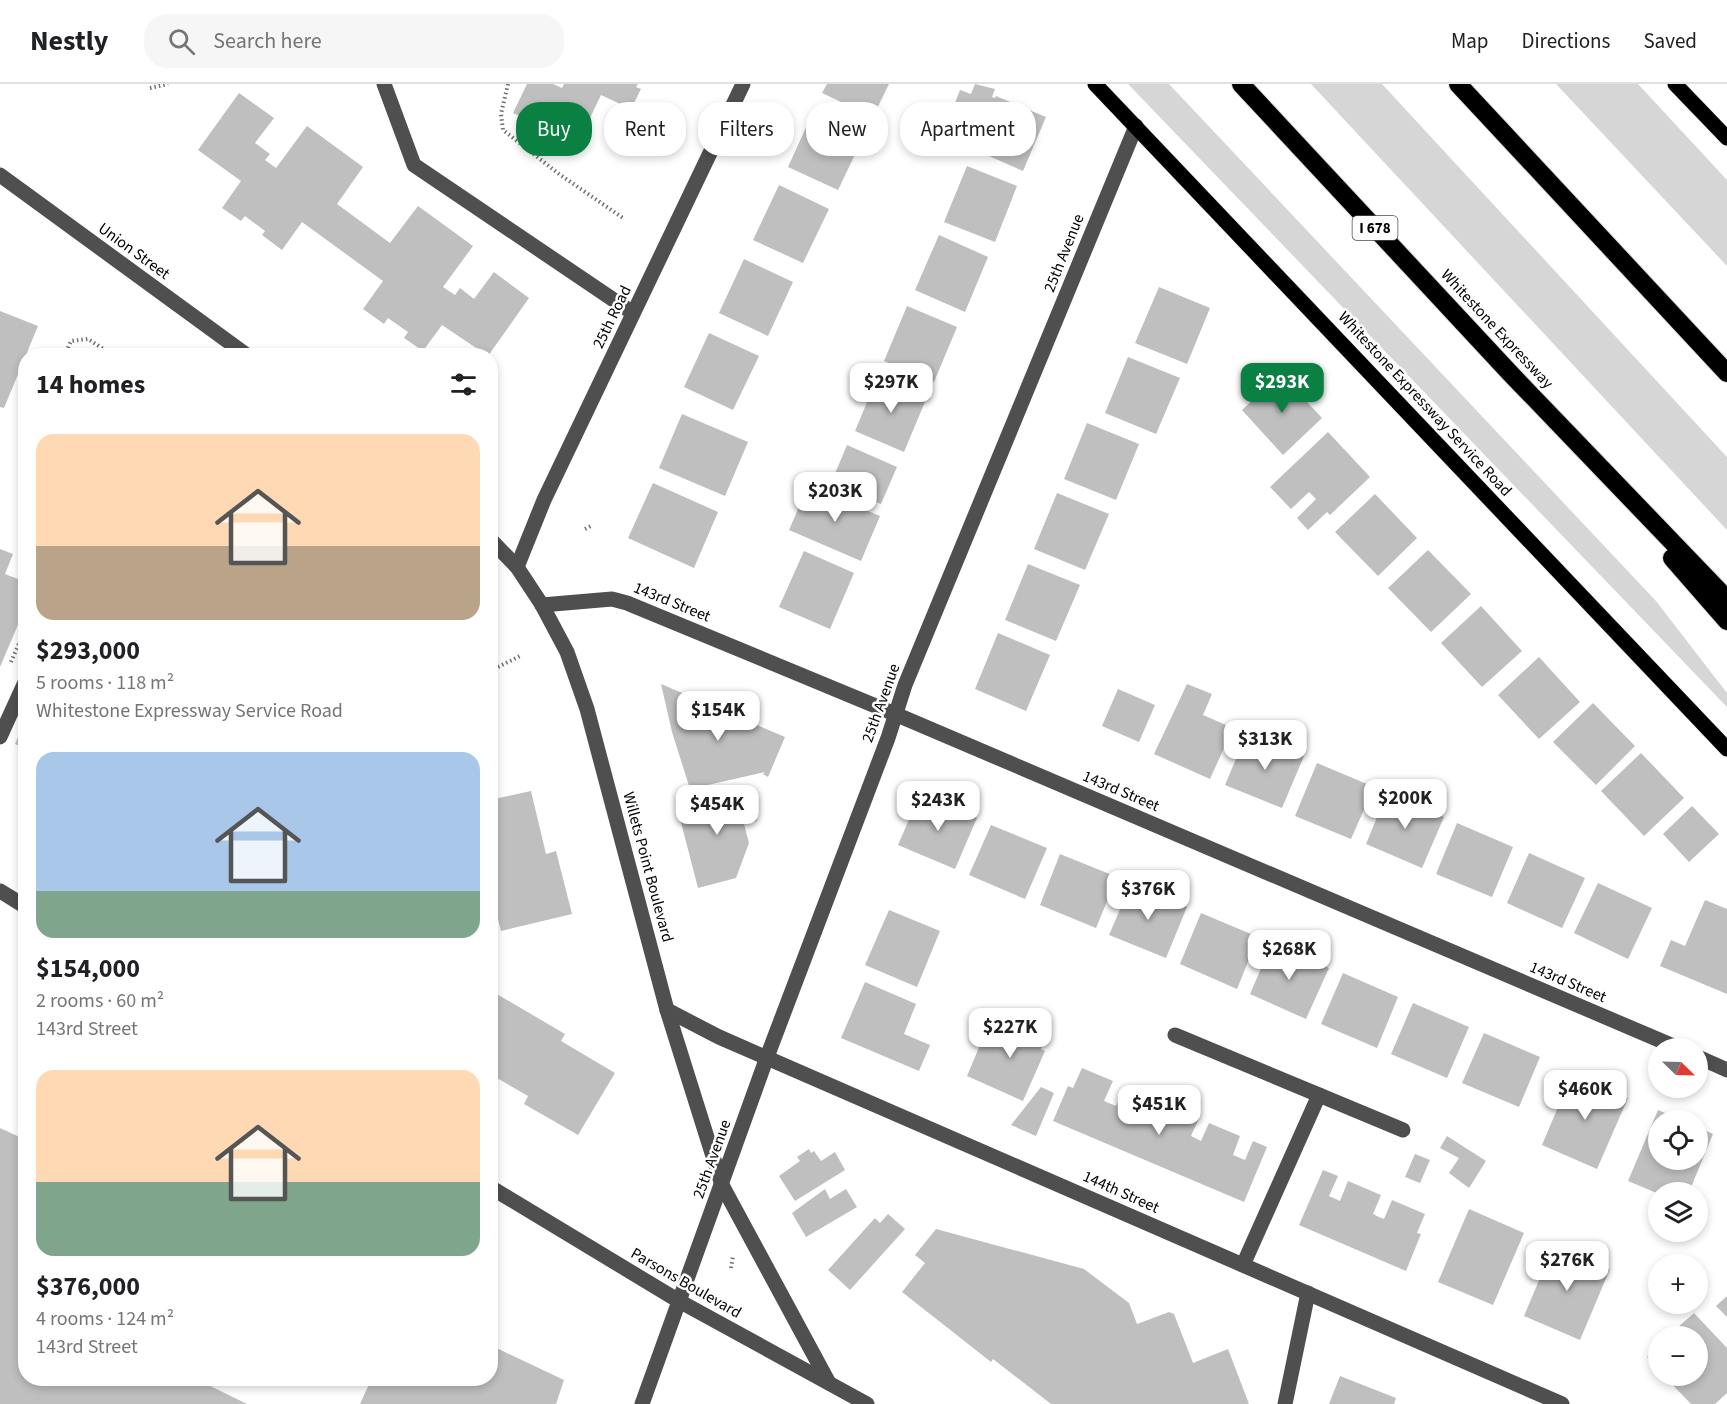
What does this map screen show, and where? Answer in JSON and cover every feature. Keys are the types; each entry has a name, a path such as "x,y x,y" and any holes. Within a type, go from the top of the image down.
{"highway":[{"name":"Whitestone Expressway","path":"1241,84 1509,372 1727,599"},
{"path":"1458,84 1727,373"},
{"path":"1621,259 1727,362"},
{"path":"1509,372 1727,621"}],"main road":[{"name":"Whitestone Expressway Service Road","path":"1095,84 1727,749"},
{"path":"1675,84 1727,138"}],"street":[{"path":"384,84 414,165 633,313"},
{"name":"25th Road","path":"517,567 544,500 743,84"},
{"name":"25th Avenue","path":"679,1301 895,714 1136,126"},
{"name":"Union Street","path":"0,175 237,348"},
{"path":"498,547 517,567"},
{"name":"Willets Point Boulevard","path":"517,567 542,605 567,652 586,709 667,1010 722,1185 829,1383"},
{"name":"143rd Street","path":"542,605 612,599 627,603 895,714 1655,1038"},
{"path":"0,737 18,698"},
{"path":"0,892 18,902"},
{"name":"144th Street","path":"667,1010 719,1037 1562,1404"},
{"path":"1175,1035 1403,1130"},
{"path":"1708,1061 1727,1070"},
{"path":"1243,1264 1319,1095"},
{"name":"Parsons Boulevard","path":"498,1192 679,1301 867,1404"},
{"path":"1285,1404 1308,1293"},
{"path":"642,1404 679,1301"}],"path":[{"path":"150,88 168,84"},
{"path":"508,84 501,114 503,130 559,174 623,218"},
{"path":"68,348 71,341 88,339 102,348"},
{"path":"585,528 591,526"},
{"path":"9,668 18,646"},
{"path":"498,667 520,656"},
{"path":"731,1268 733,1256"}],"shaded area":[{"path":"1128,84 1169,84 1656,601 1727,693 1727,707"},
{"path":"1311,84 1382,84 1727,457 1727,530"},
{"path":"1556,84 1638,84 1727,180 1727,266"}],"building":[{"path":"527,84 553,84 562,88 564,84 638,84 636,87 641,89 634,102 616,102 601,95 592,114 592,102 518,102"},
{"path":"827,84 889,84 880,102 841,102 822,93"},
{"path":"975,84 995,89 992,97 996,96 1010,102 955,102 960,90 971,94"},
{"path":"239,93 274,118 255,143 270,154 265,160 276,168 307,126 363,167 337,204 390,243 418,206 473,246 443,287 455,295 460,288 474,299 494,272 529,298 494,348 476,348 442,325 425,348 419,348 404,338 408,332 388,318 384,324 363,309 383,281 302,222 282,250 262,235 265,231 245,216 241,221 222,208 241,181 198,150"},
{"path":"1036,113 1046,117 1036,140"},
{"path":"806,127 806,156 854,156 838,190 788,167"},
{"path":"989,156 1029,156 1023,171"},
{"path":"967,166 1017,186 995,242 944,222"},
{"path":"779,185 829,209 803,263 753,240"},
{"path":"939,235 988,257 965,312 915,290"},
{"path":"744,259 793,282 768,336 719,313"},
{"path":"1159,287 1210,308 1187,364 1135,343"},
{"path":"907,306 957,327 934,382 884,361"},
{"path":"0,311 38,326 29,348 18,348 18,374 4,408 0,407"},
{"path":"709,333 759,356 733,410 684,387"},
{"path":"1128,357 1180,378 1156,434 1105,413"},
{"path":"1281,374 1322,418 1283,455 1242,410"},
{"path":"878,376 927,397 904,452 855,431"},
{"path":"682,414 748,442 725,496 659,468"},
{"path":"1087,423 1139,444 1116,500 1064,479"},
{"path":"1328,432 1370,477 1330,515 1327,512 1308,530 1297,518 1316,499 1309,492 1291,509 1270,487"},
{"path":"847,445 897,467 881,504 831,483"},
{"path":"653,483 718,512 694,568 628,538"},
{"path":"808,486 880,516 861,561 789,530"},
{"path":"1057,493 1109,514 1085,570 1034,549"},
{"path":"1375,494 1417,538 1378,576 1335,532"},
{"path":"0,549 13,554 5,574 18,579 18,625 0,667"},
{"path":"1428,550 1471,594 1431,632 1388,588"},
{"path":"804,551 854,573 830,629 779,607"},
{"path":"1028,564 1080,585 1056,641 1005,620"},
{"path":"1481,606 1522,651 1482,687 1441,643"},
{"path":"998,633 1050,655 1026,711 975,689"},
{"path":"1539,657 1580,702 1539,739 1498,695"},
{"path":"661,684 785,737 768,777 763,774 765,772 690,789 672,732"},
{"path":"1187,684 1212,694 1203,715 1233,728 1210,779 1154,754"},
{"path":"1118,689 1155,705 1139,742 1102,726"},
{"path":"1593,703 1635,746 1596,785 1553,742"},
{"path":"1247,733 1304,756 1282,808 1225,785"},
{"path":"1641,753 1684,798 1644,836 1601,791"},
{"path":"1317,763 1374,787 1351,839 1295,816"},
{"path":"748,789 757,821 744,824 749,843 736,878 698,888 677,807"},
{"path":"531,791 546,854 556,851 572,914 501,931 498,920 498,798"},
{"path":"1387,793 1444,817 1422,868 1366,844"},
{"path":"920,794 977,818 955,869 898,845"},
{"path":"1692,806 1719,834 1689,862 1663,834"},
{"path":"1457,823 1513,847 1492,897 1436,874"},
{"path":"991,825 1047,848 1025,899 969,875"},
{"path":"1529,853 1585,878 1562,928 1507,903"},
{"path":"1060,854 1117,877 1096,928 1040,905"},
{"path":"1598,883 1652,908 1628,959 1574,933"},
{"path":"1131,884 1187,907 1166,958 1109,935"},
{"path":"1705,900 1727,909 1727,994 1660,966 1671,940 1685,946"},
{"path":"889,910 940,931 917,987 865,965"},
{"path":"1201,913 1258,937 1237,989 1180,964"},
{"path":"1272,943 1329,968 1306,1019 1250,994"},
{"path":"1343,973 1398,997 1377,1048 1321,1024"},
{"path":"865,982 916,1004 904,1034 930,1045 919,1071 841,1038"},
{"path":"498,995 565,1034 561,1041 615,1073 578,1135 524,1104 528,1096 498,1079"},
{"path":"1413,1003 1469,1027 1447,1078 1391,1054"},
{"path":"1029,1018 1051,1027 1041,1049 1045,1051 1023,1101 967,1076 988,1026 1020,1040"},
{"path":"1484,1033 1540,1057 1519,1107 1462,1083"},
{"path":"1082,1068 1113,1081 1104,1101 1116,1106 1124,1087 1156,1100 1148,1119 1152,1121 1159,1123 1167,1104 1199,1118 1191,1136 1201,1141 1209,1123 1240,1136 1233,1155 1245,1160 1253,1141 1267,1147 1244,1202 1053,1121 1068,1086 1073,1088"},
{"path":"1572,1074 1628,1098 1597,1169 1542,1145"},
{"path":"1041,1087 1054,1093 1036,1136 1011,1125"},
{"path":"0,1128 18,1136 18,1386 210,1386 247,1404 0,1404"},
{"path":"1708,1132 1713,1134 1708,1146"},
{"path":"1648,1134 1648,1170 1698,1170 1693,1182 1648,1182 1648,1189 1628,1181"},
{"path":"1447,1136 1486,1161 1469,1188 1449,1173 1459,1158 1440,1148"},
{"path":"809,1149 811,1153 814,1151 821,1161 835,1152 845,1170 795,1201 779,1176 800,1161 797,1157"},
{"path":"1415,1154 1430,1160 1420,1183 1405,1177"},
{"path":"1323,1170 1338,1176 1329,1196 1340,1201 1348,1181 1381,1195 1373,1214 1379,1217 1384,1219 1392,1200 1425,1214 1417,1233 1421,1234 1406,1271 1299,1225"},
{"path":"825,1189 830,1199 846,1189 857,1207 806,1237 792,1213"},
{"path":"1469,1209 1524,1233 1493,1305 1438,1282"},
{"path":"888,1214 905,1229 850,1290 828,1270 875,1218 880,1223"},
{"path":"936,1229 1084,1269 1129,1303 1137,1324 1169,1312 1174,1314 1193,1363 1228,1349 1249,1404 1051,1404 993,1359 991,1362 902,1292 925,1263 915,1255"},
{"path":"1554,1245 1610,1269 1580,1340 1524,1316"},
{"path":"1727,1296 1727,1317 1716,1306"},
{"path":"1695,1314 1706,1326 1679,1326"},
{"path":"1708,1328 1727,1348 1727,1393 1715,1404 1691,1404 1674,1386 1708,1386"},
{"path":"498,1349 564,1380 556,1404 360,1404 368,1386 498,1386"},
{"path":"1340,1376 1396,1398 1394,1404 1329,1404"}]}
